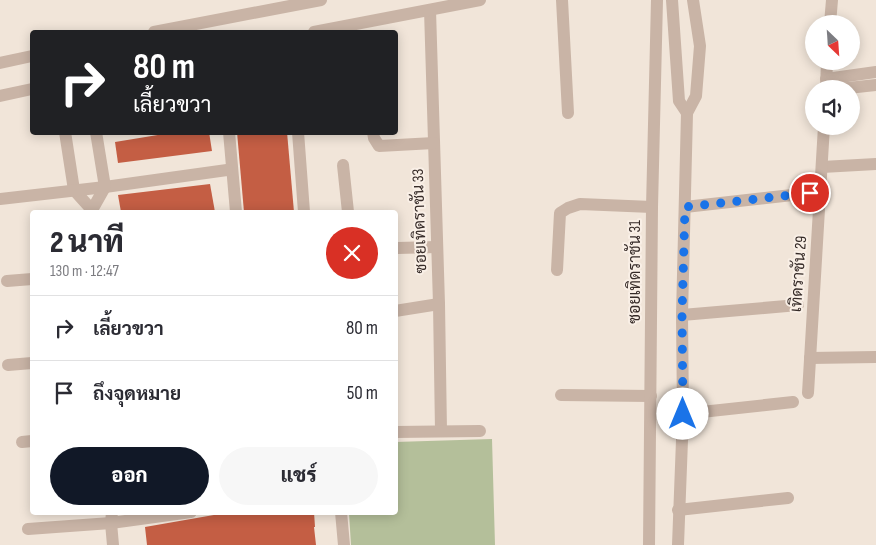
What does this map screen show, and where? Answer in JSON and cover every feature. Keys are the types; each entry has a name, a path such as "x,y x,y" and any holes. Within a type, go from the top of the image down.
{"street":[{"path":"164,30 321,0"},
{"path":"339,30 364,28 430,10 480,0"},
{"path":"562,0 568,113"},
{"name":"ซอยเทิดราชัน 31","path":"649,545 652,207 657,0"},
{"path":"672,0 679,101 687,113"},
{"path":"678,545 683,414 682,315 687,113 696,96 700,46 694,0"},
{"path":"831,15 832,0"},
{"name":"ซอยเทิดราชัน 33","path":"430,10 441,431"},
{"path":"0,62 30,56"},
{"path":"843,80 876,72"},
{"path":"860,87 876,85"},
{"path":"0,96 30,89"},
{"path":"65,135 74,190 91,210"},
{"path":"93,210 105,187 96,135"},
{"path":"229,135 236,210"},
{"path":"298,135 304,210"},
{"path":"374,135 379,146 434,143"},
{"name":"เทิดราชัน 29","path":"808,393 824,135"},
{"path":"822,167 876,164"},
{"path":"343,165 348,210"},
{"path":"0,199 227,170"},
{"path":"685,207 810,193"},
{"path":"557,270 560,213 580,204 652,207"},
{"path":"398,248 437,247"},
{"path":"7,281 30,279"},
{"path":"398,311 439,304"},
{"path":"682,315 798,304"},
{"path":"810,358 876,357"},
{"path":"8,365 30,363"},
{"path":"560,395 651,396"},
{"path":"683,414 793,402"},
{"path":"398,432 480,431"},
{"path":"678,510 788,498"},
{"path":"28,529 111,518 151,515"},
{"path":"341,515 344,545"},
{"path":"111,518 114,545"}],"green space":[{"path":"492,439 495,545 351,545 349,515 398,515 398,442"}],"building":[{"path":"158,135 209,135 212,151 118,163 115,142"},
{"path":"237,135 287,135 294,210 244,210"},
{"path":"210,184 215,210 121,210 118,195"},
{"path":"214,515 314,515 316,545 147,545 145,527"}],"route":[{"path":"683,414 682,315 685,207 810,193"}]}
